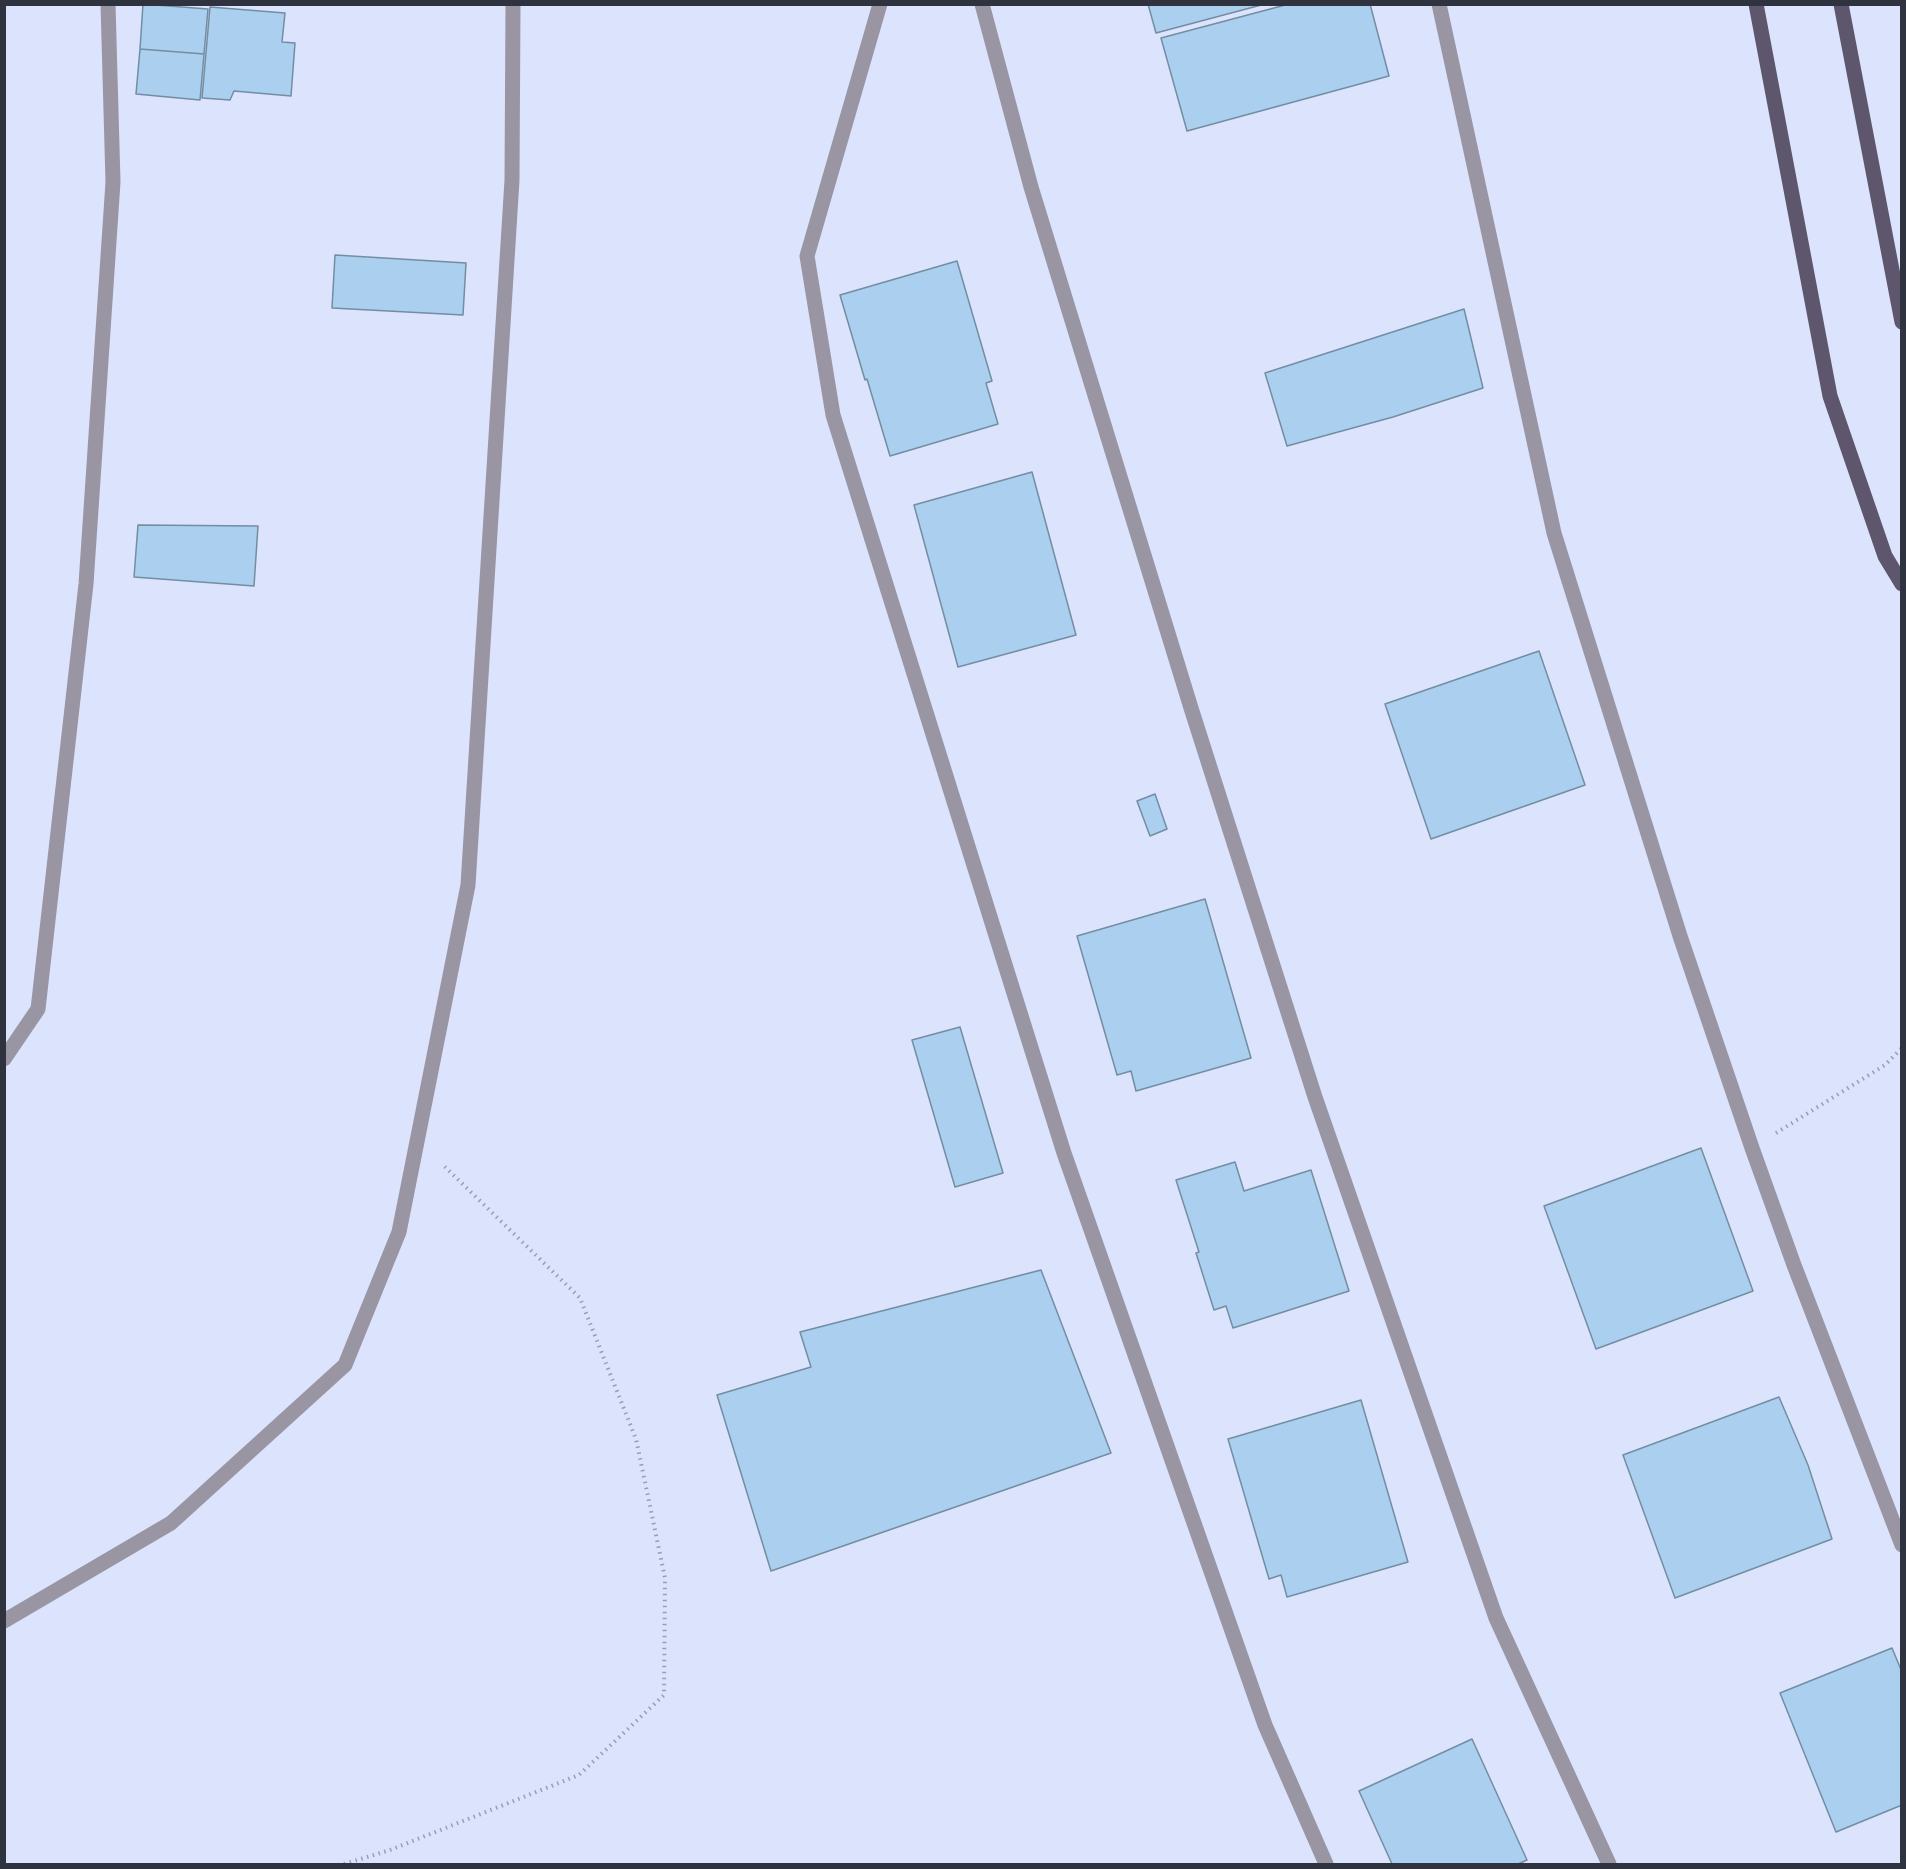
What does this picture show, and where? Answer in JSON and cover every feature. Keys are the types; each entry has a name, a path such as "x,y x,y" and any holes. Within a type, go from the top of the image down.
{"main road":[{"path":"1756,4 1830,396 1885,556 1902,584"},
{"path":"1841,4 1902,322"}],"street":[{"path":"4,1059 38,1009 86,584 114,182 108,4"},
{"path":"4,1621 171,1523 345,1365 399,1232 468,885 512,180 513,4"},
{"path":"880,4 807,256 833,415 1064,1153 1265,1725 1326,1864"},
{"path":"982,4 1032,188 1195,719 1315,1097 1496,1618 1609,1864"},
{"path":"1439,4 1554,532 1677,925 1752,1148 1794,1265 1902,1545"}],"path":[{"path":"1752,1148 1885,1065 1902,1048"},
{"path":"344,1864 390,1850 579,1775 664,1695 665,1578 636,1439 580,1298 418,1141"}],"building":[{"path":"143,4 208,9 204,54 140,49"},
{"path":"1148,4 1265,4 1156,33"},
{"path":"1289,4 1370,4 1389,76 1187,131 1161,38"},
{"path":"210,7 285,13 282,42 295,43 291,96 234,91 230,100 202,98"},
{"path":"140,49 204,54 200,100 136,94"},
{"path":"335,255 466,263 463,315 332,308"},
{"path":"957,261 992,381 986,383 998,424 890,456 840,295"},
{"path":"1464,309 1483,388 1393,417 1287,446 1265,373"},
{"path":"1032,472 1076,635 958,667 914,505"},
{"path":"138,525 258,526 254,586 134,577"},
{"path":"1539,651 1585,785 1431,839 1385,704"},
{"path":"1155,794 1167,829 1150,836 1137,801"},
{"path":"1205,899 1251,1058 1136,1091 1131,1071 1117,1075 1077,936"},
{"path":"960,1027 1003,1173 955,1187 912,1040"},
{"path":"1701,1148 1753,1291 1596,1349 1544,1206"},
{"path":"1235,1162 1244,1191 1311,1170 1349,1291 1233,1328 1226,1306 1214,1310 1196,1253 1199,1252 1176,1180"},
{"path":"1041,1270 1111,1453 771,1571 717,1395 811,1367 800,1332"},
{"path":"1779,1397 1808,1465 1832,1539 1675,1598 1623,1455"},
{"path":"1361,1400 1408,1562 1287,1597 1281,1575 1269,1579 1228,1439"},
{"path":"1892,1648 1902,1672 1902,1805 1836,1832 1780,1693"},
{"path":"1472,1739 1527,1860 1518,1864 1392,1864 1359,1791"}]}
